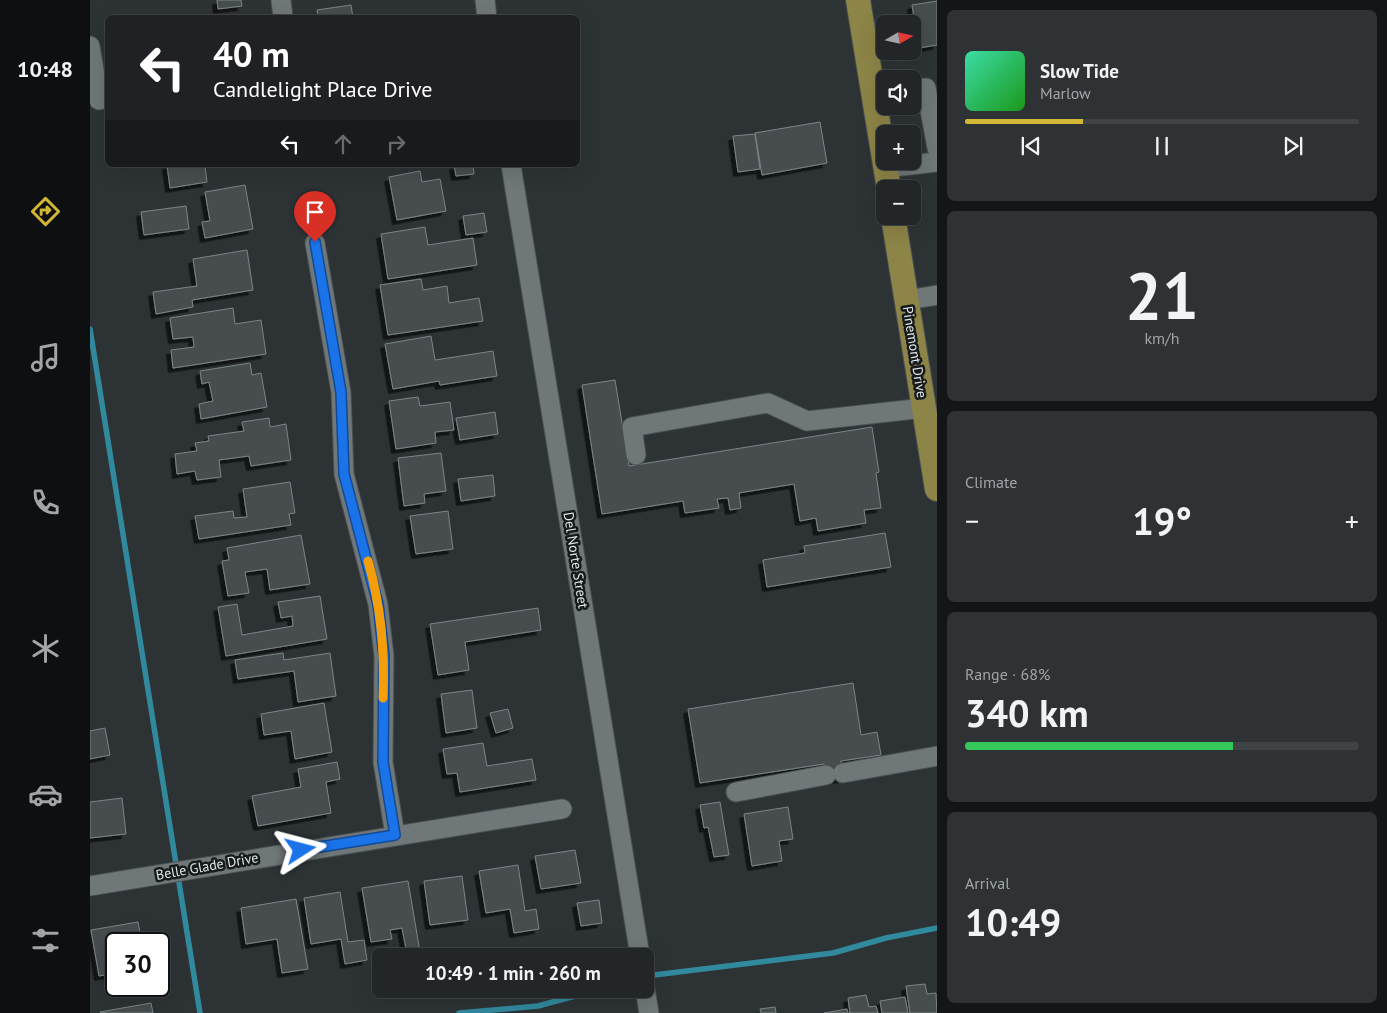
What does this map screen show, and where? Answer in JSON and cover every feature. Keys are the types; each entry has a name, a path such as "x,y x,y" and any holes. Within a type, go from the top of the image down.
{"main road":[{"path":"858,0 876,79"},
{"path":"882,115 887,178"},
{"name":"Pinemont Drive","path":"894,225 924,408 934,449 937,489"}],"street":[{"path":"281,0 283,15"},
{"path":"485,0 487,15"},
{"path":"90,46 103,99"},
{"path":"921,89 926,88 937,148"},
{"path":"887,178 937,162"},
{"name":"Del Norte Street","path":"511,167 638,948"},
{"path":"315,242 341,392 344,474 378,604 384,656 383,762 395,835"},
{"path":"906,300 937,295"},
{"path":"636,455 632,427 768,403 807,421 924,408"},
{"path":"736,792 937,756"},
{"name":"Belle Glade Drive","path":"90,886 562,809"}],"building":[{"path":"217,0 241,0 242,6 218,9"},
{"path":"937,1 937,45 921,48 921,15 914,15 912,5"},
{"path":"351,5 353,15 318,15 317,10"},
{"path":"820,122 827,163 762,175 755,133"},
{"path":"755,134 760,169 738,172 733,136"},
{"path":"167,167 205,167 207,182 170,188"},
{"path":"454,167 473,167 474,174 456,176"},
{"path":"420,171 422,182 440,179 446,211 397,220 389,177"},
{"path":"245,185 253,229 205,238 202,222 210,221 205,192"},
{"path":"186,206 189,229 144,235 141,212"},
{"path":"484,213 487,232 466,235 463,216"},
{"path":"425,227 428,245 473,238 477,265 388,279 381,234"},
{"path":"247,250 253,290 192,300 193,307 156,314 153,292 197,286 193,259"},
{"path":"421,279 423,290 447,286 449,303 479,298 483,321 388,335 380,285"},
{"path":"233,308 235,324 261,320 266,354 173,368 171,350 194,347 193,337 173,339 170,318"},
{"path":"431,336 435,360 493,351 497,376 440,385 439,381 393,389 385,344"},
{"path":"250,363 252,375 261,373 267,407 201,419 199,404 213,401 209,382 202,384 200,371"},
{"path":"615,380 629,466 872,427 879,472 876,473 881,508 864,510 866,523 818,531 816,518 800,521 794,484 739,493 741,508 730,510 728,498 717,499 719,508 685,513 683,501 602,514 582,385"},
{"path":"418,397 420,406 450,402 454,430 435,432 436,443 396,449 389,401"},
{"path":"495,412 498,434 460,440 456,418"},
{"path":"269,418 270,427 286,424 291,460 251,466 249,456 219,460 221,477 197,480 195,471 177,474 175,454 197,451 195,443 209,441 208,436 244,431 242,422"},
{"path":"441,453 446,491 424,494 425,503 404,506 398,458"},
{"path":"493,475 495,496 461,501 458,479"},
{"path":"290,482 295,513 289,514 291,525 199,539 195,516 233,511 234,518 247,517 243,489"},
{"path":"448,511 453,549 416,554 410,516"},
{"path":"885,533 891,567 767,587 763,560 805,553 804,546"},
{"path":"301,535 310,584 270,590 267,569 245,572 249,593 228,596 222,561 229,560 227,548"},
{"path":"320,596 327,639 226,656 218,607 237,604 242,635 293,626 292,616 281,618 278,602"},
{"path":"538,608 541,630 465,642 469,670 438,675 430,624"},
{"path":"283,653 284,660 330,653 336,696 298,702 294,671 238,679 235,660"},
{"path":"853,683 861,735 877,732 881,755 841,761 843,778 827,781 824,764 700,783 688,709"},
{"path":"472,690 477,728 446,733 441,694"},
{"path":"324,703 332,752 295,759 291,731 264,735 261,714"},
{"path":"508,709 513,728 496,733 490,713"},
{"path":"105,728 110,755 90,759 90,731"},
{"path":"483,743 487,766 532,759 536,780 460,792 457,773 447,774 443,749"},
{"path":"337,762 340,779 326,782 331,813 258,826 252,796 301,787 298,769"},
{"path":"122,798 126,834 90,838 90,802"},
{"path":"720,802 729,855 714,857 708,827 704,828 700,805"},
{"path":"788,807 793,839 779,841 782,861 752,866 744,814"},
{"path":"575,850 581,883 541,889 535,856"},
{"path":"518,865 525,911 536,909 539,929 514,933 510,909 486,913 479,871"},
{"path":"462,876 468,920 430,925 424,881"},
{"path":"408,881 419,948 406,948 402,928 390,930 392,939 371,942 362,888"},
{"path":"340,892 348,942 364,940 367,960 345,964 341,939 311,944 304,898"},
{"path":"296,899 308,969 282,973 277,939 246,944 241,908"},
{"path":"599,900 602,923 581,926 577,903"},
{"path":"138,922 140,932 105,932 105,975 99,976 91,930"},
{"path":"925,984 927,994 936,993 937,1013 910,1013 906,986"},
{"path":"866,995 869,1007 876,1006 878,1013 850,1013 848,998"},
{"path":"905,997 908,1013 882,1013 880,1001"},
{"path":"151,1003 153,1013 100,1012"},
{"path":"775,1007 776,1013 761,1013 760,1009"},
{"path":"847,1009 848,1013 824,1013"}],"waterway":[{"path":"90,329 200,1013"},
{"path":"654,975 833,953 886,938 937,928"},
{"path":"459,1013 538,1006 568,998"}],"slow traffic":[{"path":"368,561 378,604 384,656 383,698"}],"route":[{"path":"301,850 395,835 383,762 384,656 378,604 369,563 354,518 344,474 341,392 315,242"}]}
